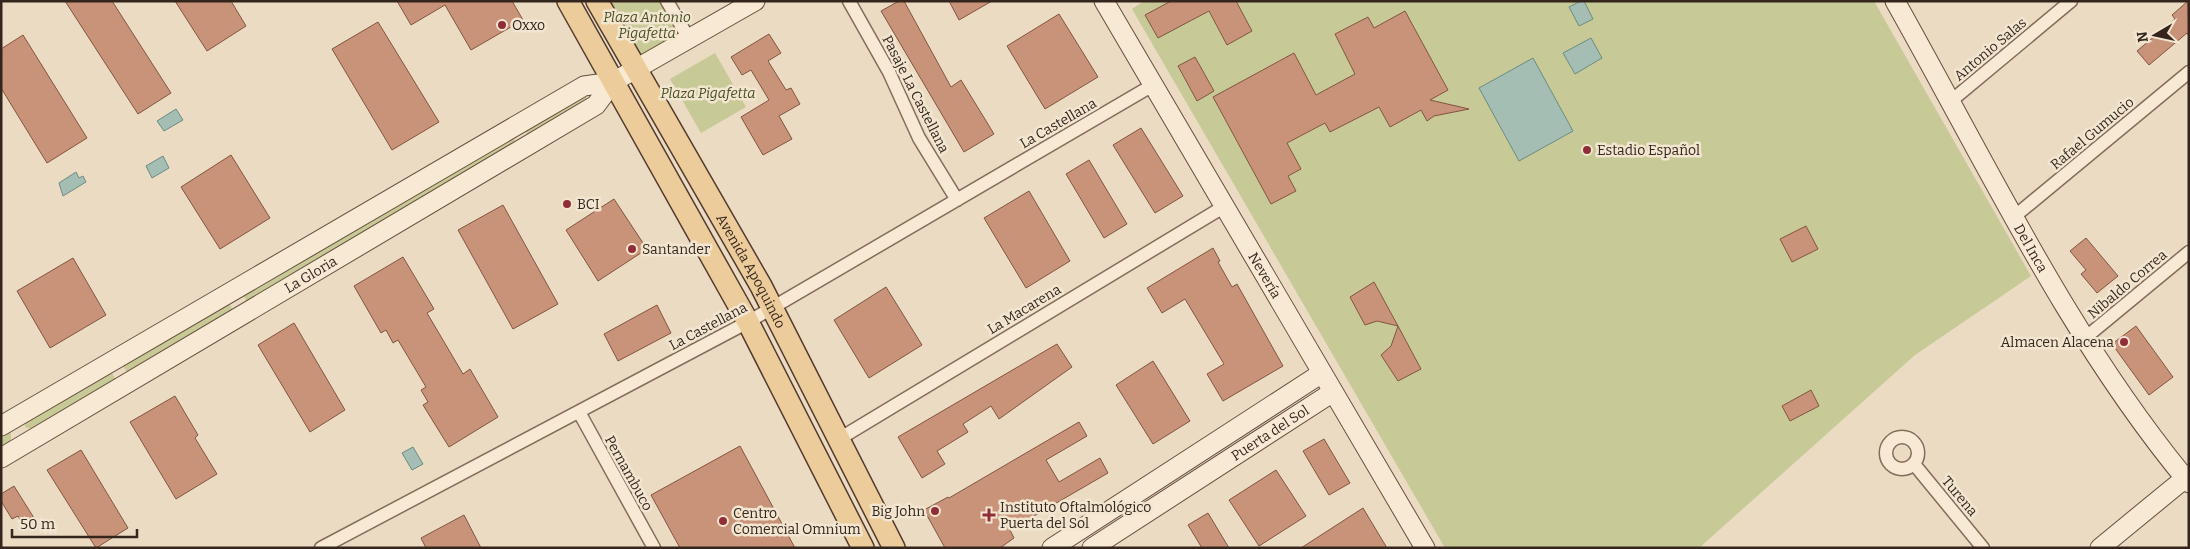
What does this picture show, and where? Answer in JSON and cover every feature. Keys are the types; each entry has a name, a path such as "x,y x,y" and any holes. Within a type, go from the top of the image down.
{"main road":[{"name":"Avenida Apoquindo","path":"568,1 748,322 863,548"},
{"name":"Avenida Apoquindo","path":"597,1 772,308 894,548"}],"street":[{"path":"667,1 689,39"},
{"name":"La Gloria","path":"7,422 584,86 613,82 755,1"},
{"name":"Pasaje La Castellana","path":"849,1 889,72 919,138 957,200"},
{"name":"Nevería","path":"1104,1 1425,548"},
{"name":"Del Inca","path":"1894,1 2085,338 2135,413 2187,479"},
{"name":"Antonio Salas","path":"1951,101 2071,1"},
{"name":"Rafael Gumucio","path":"2015,216 2189,72"},
{"name":"La Gloria","path":"1,458 596,105 613,82"},
{"name":"La Castellana","path":"321,548 748,322 1153,84"},
{"path":"515,127 521,130 524,135 525,146"},
{"name":"La Macarena","path":"839,438 1225,206"},
{"name":"Nibaldo Correa","path":"2085,338 2189,252"},
{"path":"232,291 245,312"},
{"path":"110,362 123,384"},
{"name":"Puerta del Sol","path":"1052,548 1322,373"},
{"name":"Puerta del Sol","path":"1081,528 1092,548 1333,392"},
{"name":"Pernambuco","path":"579,412 654,548"},
{"path":"7,422 28,443"},
{"path":"1196,455 1207,474"},
{"name":"Turena","path":"1914,464 1984,548"},
{"path":"2100,548 2187,479"}],"green space":[{"name":"Plaza Antonio Pigafetta","path":"605,1 660,1 676,28 674,37 644,55 635,51"},
{"name":"Estadio Español","path":"1144,1 1874,1 2031,276 1915,355 1699,548 1445,548 1132,9"},
{"name":"Plaza Pigafetta","path":"715,53 746,107 701,133 670,79"},
{"path":"583,91 588,101 529,137 523,127"},
{"path":"512,134 516,144 247,302 242,293"},
{"path":"228,301 233,310 127,372 121,363"},
{"path":"110,370 116,380 31,429 25,427 25,419"},
{"path":"5,431 11,433 11,443 1,448 1,434"}],"shaded area":[{"path":"1584,1 1593,19 1579,26 1569,7"},
{"path":"1591,38 1602,58 1575,74 1563,53"},
{"name":"Estadio Español","path":"1533,58 1573,131 1519,161 1479,88"},
{"path":"176,109 183,120 164,131 157,121"},
{"path":"163,156 169,168 152,178 146,166"},
{"path":"76,172 79,178 83,176 86,182 63,196 59,183"},
{"path":"413,447 423,464 412,470 402,453"}],"building":[{"path":"65,1 112,1 171,93 138,114"},
{"path":"175,1 231,1 246,26 207,51"},
{"path":"397,1 512,1 523,20 471,50 445,5 411,25"},
{"path":"899,1 904,1 951,87 961,80 994,134 964,152 881,11"},
{"path":"949,1 992,1 959,20"},
{"path":"1171,1 1236,1 1252,31 1227,45 1209,11 1158,38 1145,15"},
{"path":"2188,1 2189,36 2187,33 2149,65 2137,51 2175,19 2172,15"},
{"path":"1405,11 1448,90 1430,100 1469,109 1434,116 1427,121 1421,110 1390,127 1379,107 1330,132 1325,123 1287,143 1301,169 1288,176 1296,191 1271,204 1213,97 1294,53 1316,95 1355,74 1335,34 1368,17 1374,28"},
{"path":"1059,14 1098,77 1045,109 1007,46"},
{"path":"378,22 439,122 392,150 332,49"},
{"path":"769,34 781,53 768,61 786,90 791,88 800,104 779,116 792,139 763,155 741,117 769,100 751,70 742,75 731,57"},
{"path":"23,35 87,138 47,163 1,88 1,49"},
{"path":"1195,57 1214,91 1197,101 1178,66"},
{"path":"1141,128 1183,196 1155,213 1113,145"},
{"path":"231,155 270,218 220,249 181,187"},
{"path":"1089,160 1127,224 1104,238 1066,174"},
{"path":"1029,191 1070,261 1026,288 984,218"},
{"path":"614,199 647,249 598,281 566,230"},
{"path":"503,205 558,304 513,329 458,230"},
{"path":"1806,226 1818,249 1792,262 1780,239"},
{"path":"2086,238 2118,276 2097,293 2081,274 2086,270 2070,251"},
{"path":"1213,248 1220,261 1218,262 1232,287 1237,284 1283,366 1223,401 1207,374 1224,364 1185,299 1162,313 1147,288"},
{"path":"403,257 434,309 427,313 463,374 470,369 498,417 449,447 423,405 428,402 421,390 426,387 398,340 393,343 386,330 381,333 354,286"},
{"path":"73,258 106,315 50,348 17,291"},
{"path":"1374,282 1398,326 1377,321 1365,325 1350,297"},
{"path":"886,287 922,345 869,378 834,320"},
{"path":"657,305 671,333 618,361 604,334"},
{"path":"294,323 345,410 310,432 258,345"},
{"path":"1398,326 1421,369 1398,381 1381,355 1391,346"},
{"path":"2136,326 2173,377 2149,395 2112,344"},
{"path":"1057,344 1072,367 999,419 991,406 963,424 968,432 937,451 945,464 922,478 898,437"},
{"path":"1153,361 1190,421 1153,444 1116,385"},
{"path":"1811,390 1819,406 1790,421 1782,406"},
{"path":"175,396 198,435 195,438 217,474 176,499 130,422"},
{"path":"1079,422 1087,436 1046,460 1059,482 1100,458 1108,473 1010,530 1014,538 1000,548 945,548 924,510 949,498"},
{"path":"1324,439 1350,483 1329,495 1303,451"},
{"name":"Centro Comercial Omnium","path":"740,446 795,548 680,548 651,495"},
{"path":"81,450 128,528 96,548 47,470"},
{"path":"1276,470 1306,516 1259,546 1229,500"},
{"path":"14,486 34,518 23,525 18,516 12,519 1,501 1,494"},
{"path":"1363,508 1387,548 1301,548"},
{"path":"1208,513 1229,548 1202,548 1188,525"},
{"path":"464,515 481,548 426,548 421,538"}],"place":[{"name":"Oxxo","path":"502,25"},
{"name":"Estadio Español","path":"1587,150"},
{"name":"BCI","path":"567,204"},
{"name":"Santander","path":"632,249"},
{"name":"Almacen Alacena","path":"2124,342"},
{"name":"Big John","path":"935,511"},
{"name":"Instituto Oftalmológico Puerta del Sol","path":"989,515"},
{"name":"Centro Comercial Omnium","path":"723,521"}]}
